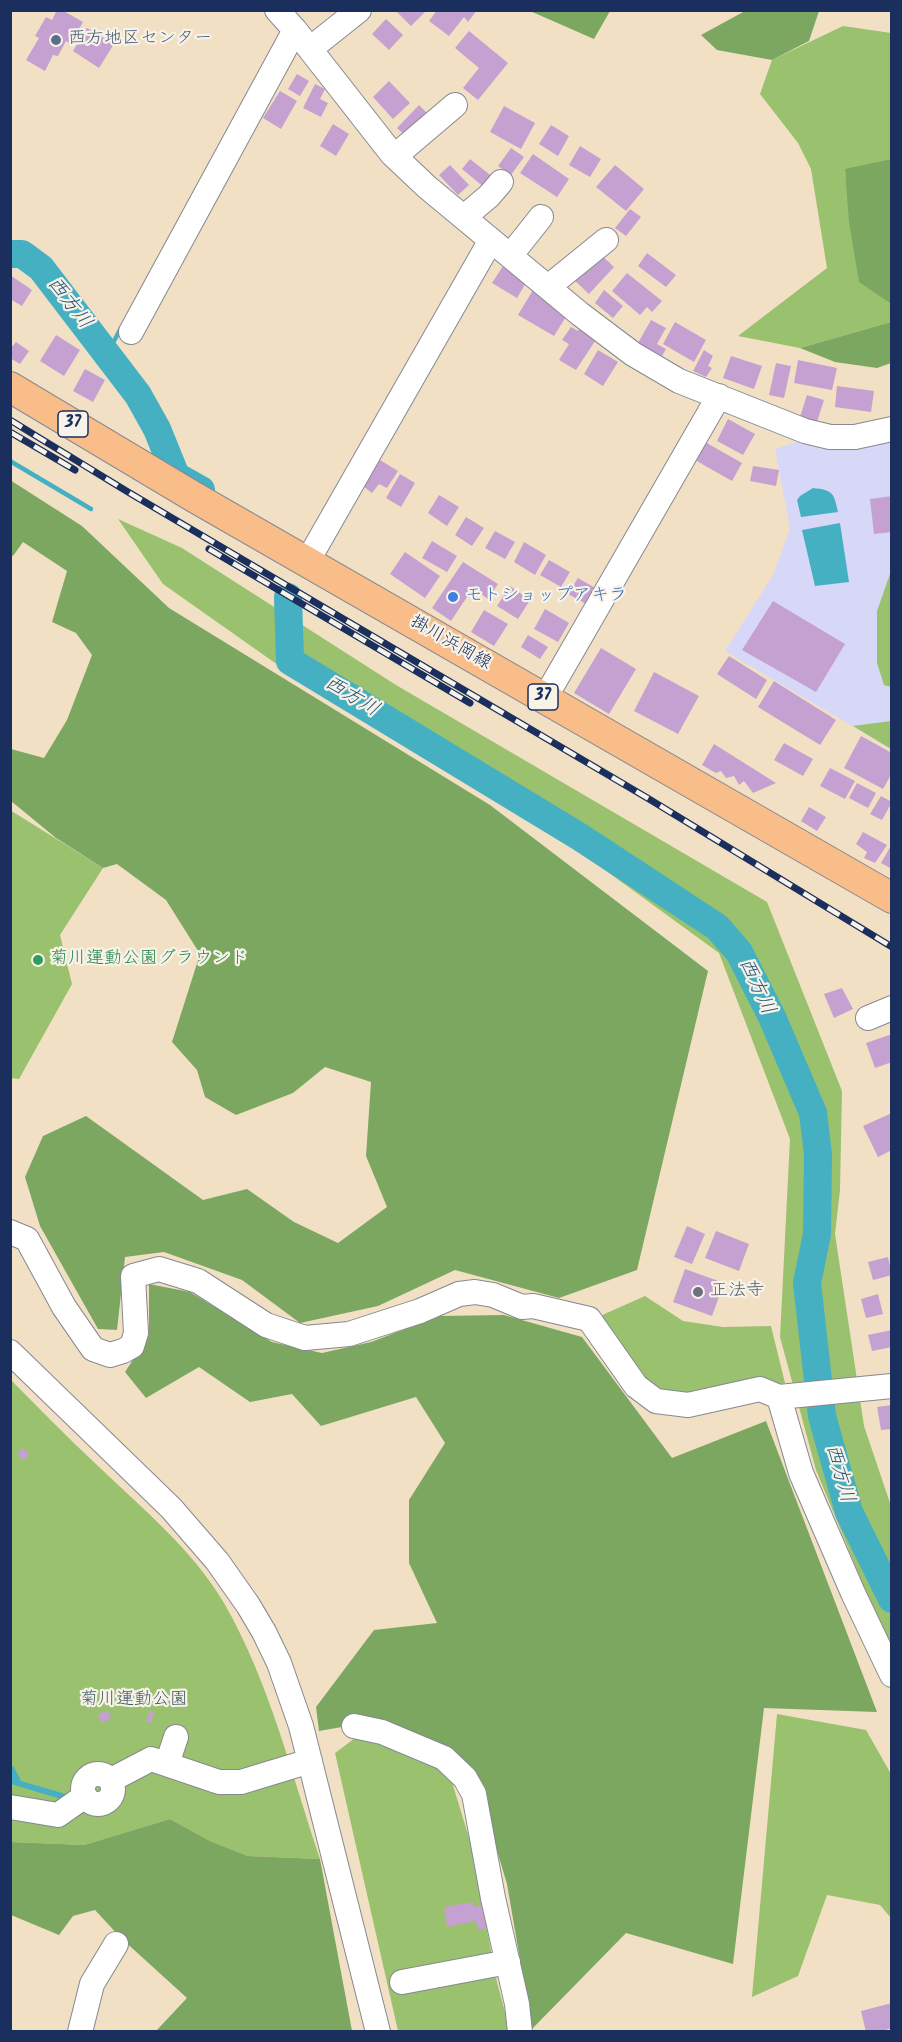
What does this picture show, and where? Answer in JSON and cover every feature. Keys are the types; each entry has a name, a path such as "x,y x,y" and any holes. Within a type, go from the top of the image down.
{"main road":[{"name":"掛川浜岡線","path":"10,387 135,462 891,898"}],"street":[{"path":"277,10 395,156 510,256 633,354 678,381 805,431 830,437 855,437 891,429"},
{"path":"310,49 359,10"},
{"path":"131,332 295,30"},
{"path":"395,156 455,105"},
{"path":"464,217 489,196 501,182"},
{"path":"510,256 541,217"},
{"path":"308,562 491,240"},
{"path":"548,287 606,240"},
{"path":"545,698 719,396"},
{"path":"868,1018 891,1008"},
{"path":"10,1232 27,1239 64,1307 93,1348 110,1355 132,1346 136,1333 133,1276 159,1269 198,1281 266,1325 305,1338 349,1334 420,1311 459,1294 475,1292 493,1295 522,1307 533,1306 589,1319 636,1386 656,1401 688,1405 760,1389 779,1397 891,1386"},
{"path":"10,1352 171,1508 217,1561 264,1632 291,1695 310,1761 378,2031"},
{"path":"779,1397 801,1473 891,1675"},
{"path":"354,1726 382,1732 444,1758 465,1778 474,1794 520,2031"},
{"path":"167,1764 176,1737"},
{"path":"10,1807 58,1815 85,1796 82,1788 90,1776 100,1773 111,1780 151,1759 167,1764 217,1789 310,1761"},
{"path":"80,2031 92,1984 116,1944"},
{"path":"402,1982 508,1962"}],"shaded area":[{"path":"891,438 891,749 725,651 773,575 790,528 775,449 800,441 821,449 847,447"}],"green space":[{"path":"530,11 610,11 594,39"},
{"path":"745,11 819,11 809,41 772,60 717,50 701,35"},
{"path":"843,26 891,33 891,159 845,170 859,281 891,304 891,322 800,348 738,336 827,268 811,169 798,143 760,94 772,60"},
{"path":"892,159 891,304 859,282 849,222 845,169"},
{"path":"891,322 891,363 877,368 835,362 800,348"},
{"path":"10,480 82,526 169,608 490,805 708,971 637,1270 559,1298 455,1270 378,1306 300,1323 242,1280 164,1252 125,1257 117,1330 98,1329 40,1226 25,1177 43,1136 86,1116 203,1200 247,1189 294,1222 338,1243 387,1207 366,1156 371,1082 325,1067 293,1093 236,1115 205,1097 197,1070 172,1042 200,954 166,900 117,864 103,868 56,838 11,801 11,749 44,758 67,720 92,655 76,633 52,622 67,571 23,542 13,556 11,555"},
{"path":"118,519 182,548 396,685 767,902 842,1091 840,1190 835,1234 864,1426 891,1506 891,1647 816,1470 780,1337 790,1139 719,953 465,768 285,670 163,584"},
{"path":"891,571 891,687 884,685 877,663 877,611"},
{"path":"891,721 891,749 853,726"},
{"name":"菊川運動公園グラウンド","path":"10,810 103,868 60,935 72,984 19,1079 10,1078"},
{"path":"149,1284 190,1292 272,1342 322,1353 371,1342 439,1316 504,1315 582,1337 672,1458 766,1421 877,1712 764,1708 733,1964 626,1933 532,2029 507,1884 485,1810 462,1763 382,1720 319,1731 316,1707 374,1630 437,1623 409,1563 409,1500 445,1443 416,1397 321,1426 292,1394 250,1402 199,1367 146,1398 125,1372 149,1335"},
{"path":"645,1296 683,1321 723,1327 771,1326 785,1383 712,1400 636,1386 600,1316"},
{"name":"菊川運動公園","path":"10,1379 166,1530 197,1565 224,1603 240,1633 267,1696 320,1859 248,1856 210,1841 170,1819 84,1845 11,1842"},
{"path":"777,1714 866,1730 891,1774 891,1918 880,1905 827,1895 798,1976 752,1997"},
{"path":"363,1732 448,1769 470,1841 497,1982 510,2031 398,2031 335,1753"},
{"path":"170,1819 210,1841 248,1856 320,1859 352,2031 156,2031 187,1998 121,1938 95,1910 73,1916 59,1935 11,1915 11,1842 84,1845"}],"water":[{"path":"813,488 829,491 838,512 801,517 797,500"},
{"path":"840,523 849,582 815,586 802,530"},
{"path":"10,1766 14,1767 21,1781 69,1795 64,1800 11,1784"}],"building":[{"name":"西方地区センター","path":"57,10 62,10 83,22 71,44 66,41 58,56 53,55 45,71 26,60 39,38 35,36 46,17 52,20"},
{"path":"398,10 427,10 411,26 397,12"},
{"path":"437,10 477,10 468,22 464,17 449,36 429,21"},
{"path":"386,19 403,35 389,50 372,34"},
{"path":"87,28 114,44 99,68 73,51"},
{"path":"469,31 508,63 478,100 463,88 479,68 455,48"},
{"path":"297,74 309,81 300,96 288,89"},
{"path":"389,81 410,103 393,119 373,97"},
{"path":"315,84 325,89 320,99 328,103 321,117 303,108"},
{"path":"280,91 297,101 281,129 263,118"},
{"path":"419,105 429,115 407,137 397,128"},
{"path":"504,106 535,123 521,149 490,132"},
{"path":"333,124 349,134 336,156 320,146"},
{"path":"551,125 569,136 558,156 539,144"},
{"path":"580,146 601,159 590,177 569,165"},
{"path":"511,148 524,157 511,175 498,166"},
{"path":"533,154 569,179 557,197 520,173"},
{"path":"470,159 494,178 485,188 462,169"},
{"path":"450,165 469,185 458,195 439,175"},
{"path":"615,165 644,189 626,211 596,187"},
{"path":"630,209 641,217 626,236 615,228"},
{"path":"599,253 614,267 589,294 573,279"},
{"path":"647,253 676,275 666,287 638,266"},
{"path":"503,266 527,281 517,298 492,283"},
{"path":"627,273 662,301 652,312 647,307 640,315 612,291"},
{"path":"10,275 32,290 22,306 10,299"},
{"path":"533,290 569,312 554,336 518,315"},
{"path":"604,290 623,306 613,318 595,303"},
{"path":"651,320 666,328 657,344 666,349 662,356 638,343"},
{"path":"675,322 706,340 694,362 663,344"},
{"path":"582,324 599,335 576,370 559,360 569,344 562,340 571,327 578,331"},
{"path":"56,335 80,350 64,376 40,361"},
{"path":"16,342 29,351 20,364 10,358 10,349"},
{"path":"598,350 618,362 603,386 584,374"},
{"path":"704,350 713,356 708,366 712,368 706,377 693,371"},
{"path":"731,356 762,366 754,389 723,378"},
{"path":"798,360 837,368 832,390 794,383"},
{"path":"776,363 791,366 784,398 769,395"},
{"path":"85,369 105,380 93,402 73,391"},
{"path":"837,386 874,391 871,412 835,407"},
{"path":"807,395 824,400 817,422 800,417"},
{"path":"728,419 755,434 743,455 717,441"},
{"path":"705,442 742,463 732,481 695,460"},
{"path":"380,460 398,471 387,488 379,484 372,493 364,487"},
{"path":"753,466 779,470 776,486 750,481"},
{"path":"400,474 415,483 401,507 386,498"},
{"path":"439,495 459,507 447,526 428,513"},
{"path":"892,496 892,532 874,534 870,499"},
{"path":"466,517 484,528 472,546 455,535"},
{"path":"495,531 515,542 505,559 485,548"},
{"path":"432,541 457,556 447,572 422,558"},
{"path":"524,542 546,555 535,575 514,562"},
{"path":"405,552 440,576 425,598 390,574"},
{"path":"549,560 570,572 561,587 540,575"},
{"path":"463,562 498,584 488,599 473,588 451,621 432,608"},
{"path":"578,578 597,589 588,605 568,594"},
{"path":"510,586 530,600 518,619 497,606"},
{"path":"773,601 845,644 816,692 742,650"},
{"path":"545,609 569,623 558,642 534,629"},
{"path":"484,610 508,624 494,646 471,632"},
{"path":"528,635 548,647 540,659 521,647"},
{"path":"601,648 636,669 609,714 574,693"},
{"path":"729,656 767,680 756,699 717,674"},
{"path":"654,672 699,696 678,734 634,711"},
{"path":"774,681 836,720 820,745 758,707"},
{"path":"861,736 892,753 892,773 883,789 844,768"},
{"path":"784,743 813,759 803,776 774,760"},
{"path":"714,744 776,783 753,793 744,781 739,785 734,776 726,778 721,771 716,773 702,765"},
{"path":"830,768 855,781 845,799 820,786"},
{"path":"857,783 876,793 868,808 849,798"},
{"path":"881,796 892,802 882,820 870,814"},
{"path":"809,807 826,817 817,831 801,821"},
{"path":"863,832 887,845 875,863 864,858 867,852 856,844"},
{"path":"892,844 892,869 881,863"},
{"path":"842,988 853,1009 834,1018 824,994"},
{"path":"892,1034 892,1062 875,1068 866,1043"},
{"path":"892,1113 892,1150 878,1157 863,1126"},
{"path":"687,1226 705,1234 692,1264 674,1257"},
{"path":"716,1231 749,1244 739,1271 705,1258"},
{"path":"888,1257 892,1275 873,1280 868,1262"},
{"name":"正法寺","path":"685,1269 724,1283 712,1316 673,1302"},
{"path":"878,1294 883,1314 866,1318 861,1299"},
{"path":"892,1330 892,1347 872,1351 868,1335"},
{"path":"892,1405 892,1429 881,1430 877,1407"},
{"path":"22,1448 29,1454 24,1460 17,1455"},
{"path":"150,1710 154,1712 151,1723 146,1722"},
{"path":"108,1711 111,1719 101,1723 98,1714"},
{"path":"473,1902 474,1907 483,1905 487,1928 478,1930 476,1921 447,1927 444,1907"},
{"path":"892,2003 892,2028 879,2032 866,2032 861,2011"}],"waterway":[{"name":"西方川","path":"10,254 22,254 41,268 138,395 157,429 176,476 201,490"},
{"path":"107,354 121,328"},
{"path":"10,461 91,509"},
{"name":"西方川","path":"288,597 290,661 580,837 717,927 739,952 772,1017 813,1113 818,1154 817,1234 807,1283 822,1416 849,1512 892,1599"}],"railway":[{"path":"10,420 649,799 892,947"},
{"path":"10,432 75,470"},
{"path":"209,549 470,703"}],"place":[{"name":"西方地区センター","path":"56,40"},
{"name":"モトショップアキラ","path":"453,597"},
{"name":"菊川運動公園グラウンド","path":"38,960"},
{"name":"正法寺","path":"698,1292"}]}
